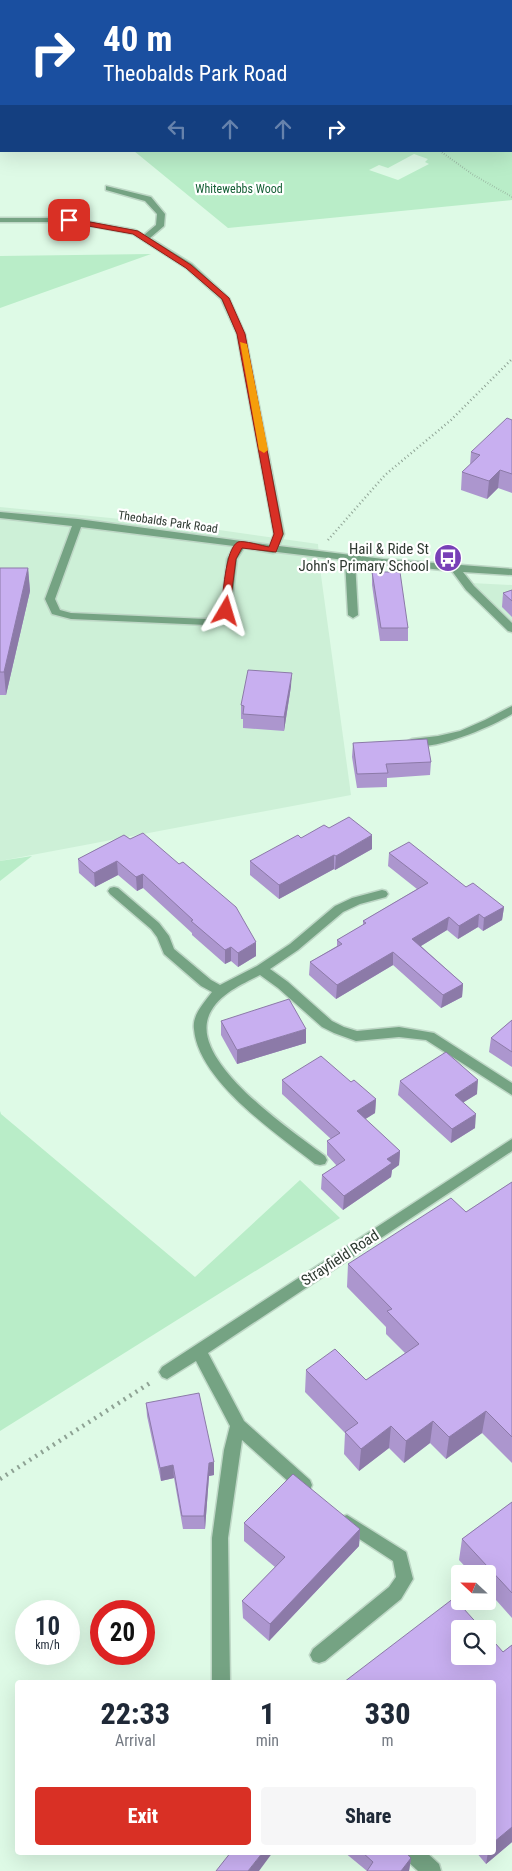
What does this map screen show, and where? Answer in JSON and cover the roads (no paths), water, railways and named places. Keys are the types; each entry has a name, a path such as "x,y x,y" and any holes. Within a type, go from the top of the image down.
{"street":[{"path":"108,188 148,199 161,214 160,226 146,238"},
{"path":"0,220 69,220 135,232 189,266 225,298 241,334 279,534 272,550"},
{"name":"Theobalds Park Road","path":"0,515 78,522 314,555 456,569 512,572"},
{"path":"78,522 50,598 56,612 71,616 207,622 217,619 226,611 232,559 240,545"},
{"path":"350,559 353,615"},
{"path":"456,569 470,588 512,629"},
{"path":"403,743 433,742 462,734 504,715 512,709"},
{"path":"114,891 155,926 163,936 168,951 206,983 220,991"},
{"path":"320,1160 251,1106 221,1076 204,1047 200,1029 202,1016 220,991 261,969 294,947 339,909 382,894"},
{"path":"261,969 283,985 327,1024 338,1030 356,1036 399,1032 429,1036 512,1090"},
{"name":"Strayfield Road","path":"167,1372 512,1144"},
{"path":"199,1351 238,1426 314,1494"},
{"path":"221,1680 220,1538 232,1450 238,1426"},
{"path":"319,1655 395,1593 405,1579 400,1556 335,1512"},
{"path":"415,1855 432,1871"}],"place":[{"name":"Hail & Ride St John's Primary School","path":"448,558"}],"park label":[{"name":"Whitewebbs Wood","path":"239,189"}]}
